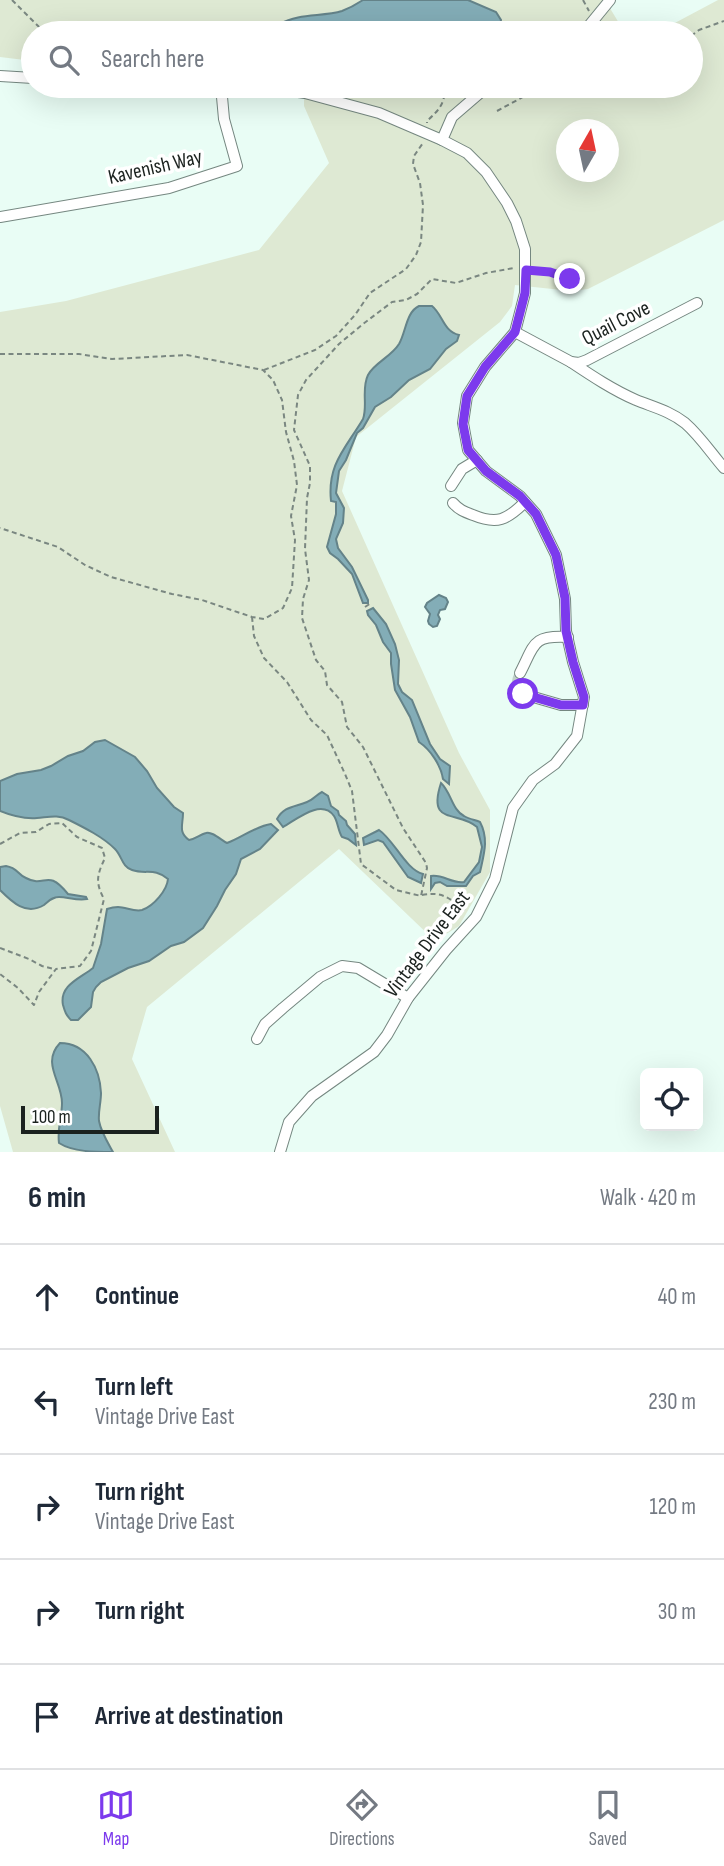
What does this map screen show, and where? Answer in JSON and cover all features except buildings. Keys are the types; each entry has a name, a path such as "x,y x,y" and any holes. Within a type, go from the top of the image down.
{"street":[{"path":"593,21 611,0"},
{"path":"0,75 21,77"},
{"name":"Kavenish Way","path":"0,217 169,188 237,166 224,119 222,98"},
{"name":"Vintage Drive East","path":"279,1152 289,1122 312,1096 373,1052 387,1035 408,998 446,950 476,918 495,879 513,808 533,780 555,764 577,736 584,697 568,637 565,598 556,555 536,514 486,471 468,450 463,424 467,396 485,367 515,332 525,293 526,270 525,249 516,221 486,172 467,153 442,139 366,110 323,98"},
{"path":"442,139 452,117 474,98"},
{"name":"Quail Cove","path":"515,332 571,362 579,363 697,303"},
{"path":"571,362 600,382 661,408 684,423 724,468"},
{"path":"451,486 462,469 477,460"},
{"path":"453,503 460,510 495,521 509,516 525,502"},
{"path":"520,673 538,640 548,636 568,637"},
{"path":"523,694 561,705 583,705"},
{"path":"257,1039 265,1024 283,1008 320,977 342,966 358,968 408,998"}],"path":[{"path":"12,0 33,21"},
{"path":"703,29 724,22"},
{"path":"263,370 315,349 336,336 370,293 406,269 416,255 421,242 423,205 420,183 413,164 414,156 423,143 427,121 442,106 444,98"},
{"path":"497,111 521,98"},
{"path":"421,896 426,863 403,828 363,747 347,727 342,702 327,685 325,671 316,660 302,618 303,599 309,579 305,549 310,466 294,430 298,395 306,380 339,344 392,302 406,300 417,294 432,279 456,284 498,270 517,268 550,272 570,279"},
{"path":"0,354 79,354 112,359 187,355 263,370 274,380 282,400 286,432 294,461 297,485 291,516 295,540 292,587 283,608 264,619 252,617 202,600 111,577 85,565 58,547 0,528"},
{"path":"365,607 372,603"},
{"path":"252,617 254,636 264,658 287,682 311,720 327,735 352,791 361,864 396,890 421,896 434,893 443,895 476,918"},
{"path":"0,844 20,833 36,832 50,824 62,823 77,837 102,848 105,858 98,871 97,886 104,899 91,951 80,966 56,969 42,966 0,948"},
{"path":"0,974 34,1005 39,992 56,969"}],"green space":[{"path":"0,0 605,0 618,21 21,21 21,60 0,57"},
{"path":"718,0 724,0 724,220 588,289 571,291 515,285 512,306 500,322 356,437 342,491 459,753 490,810 490,872 459,926 435,941 339,849 147,1007 132,1059 175,1152 13,1152 0,1106 0,312 66,301 259,250 329,163 304,106 304,98 703,98 703,21 679,21"}],"water":[{"path":"363,0 468,0 496,12 501,20 287,21 334,13"},
{"path":"419,306 432,306 446,326 459,335 457,341 446,349 430,369 409,380 391,397 375,407 357,433 339,471 336,493 344,508 343,523 336,539 338,548 352,567 368,600 368,603 363,603 352,574 327,547 336,514 336,502 331,501 332,477 339,457 363,419 368,375 399,344 411,313"},
{"path":"439,595 448,602 445,609 440,610 437,626 433,627 429,624 430,614 425,607"},
{"path":"373,608 386,624 395,644 399,660 398,684 402,692 412,700 430,744 440,759 450,766 449,784 443,779 431,754 419,742 410,717 395,690 391,653 368,615 367,611"},
{"path":"105,740 135,757 157,788 183,813 182,831 189,840 208,833 227,843 265,825 271,824 278,830 260,849 241,859 236,874 203,928 149,961 101,982 93,992 91,1007 78,1020 71,1020 63,1005 64,992 93,968 101,944 107,909 147,908 162,893 168,879 158,873 129,869 110,845 65,818 23,818 0,811 0,781 17,774 41,770 83,751 95,742"},
{"path":"441,783 460,813 480,822 485,847 480,872 473,876 466,886 447,886 440,882 435,883 431,889 431,876 464,882 479,862 482,847 477,827 441,811 438,797"},
{"path":"322,792 328,796 331,806 355,834 356,845 342,837 334,816 329,811 322,809 308,812 283,827 277,819 286,809 309,801"},
{"path":"379,830 411,867 423,874 421,883 408,877 383,842 378,840 364,845 363,838"},
{"path":"6,866 33,881 50,880 68,894 87,899 57,897 37,908 20,906 0,890 0,867"},
{"path":"60,1043 78,1047 95,1067 101,1093 99,1121 113,1152 77,1150 59,1143 62,1103 52,1058"}],"tunnel":[{"path":"520,673 517,685 523,694"}],"route":[{"path":"523,694 561,705 583,705 584,697 566,631 565,598 556,555 536,514 520,496 486,471 468,450 463,424 467,396 485,367 515,332 525,293 526,270 550,272 570,279"}]}
